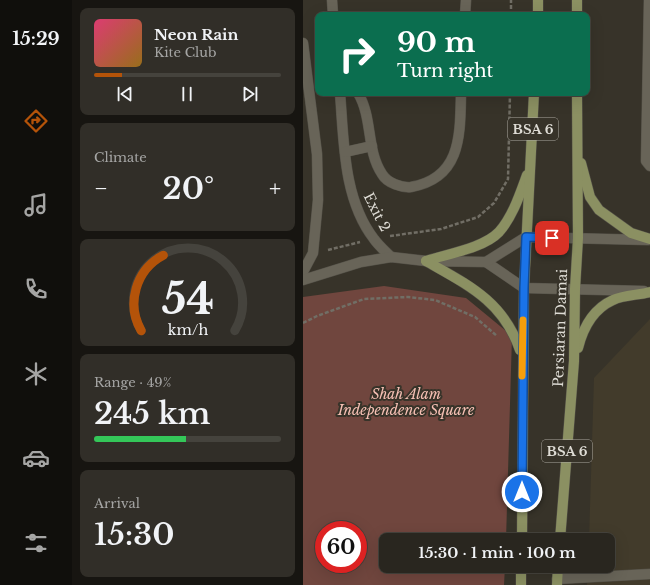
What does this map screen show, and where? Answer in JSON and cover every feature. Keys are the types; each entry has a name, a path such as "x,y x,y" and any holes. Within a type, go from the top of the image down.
{"main road":[{"path":"332,0 333,12"},
{"path":"465,12 466,0"},
{"path":"538,0 538,12"},
{"path":"577,0 577,12"},
{"path":"649,0 646,161 650,166"},
{"path":"303,43 317,154 318,200 313,253 303,272"},
{"name":"Exit 2","path":"340,96 345,152 353,195 358,210 373,239 391,257"},
{"path":"359,96 367,114 375,162 383,176 394,184 407,187 433,181 453,160 460,130 461,96"},
{"name":"BSA 6","path":"522,533 524,288 534,96"},
{"name":"Persiaran Damai","path":"561,533 574,361 577,238 577,96"},
{"path":"345,152 372,146"},
{"path":"577,149 590,197 599,210 631,233 650,239"},
{"path":"426,261 485,242 498,232 518,201 531,164"},
{"path":"303,280 361,262 391,257 426,261 486,262 526,237 650,239"},
{"path":"426,261 478,291 495,308 515,335 523,356"},
{"path":"486,262 524,288 650,292"},
{"path":"574,361 582,333 589,319 600,308 614,299 650,292"},
{"path":"521,573 521,585"},
{"path":"557,582 650,574"}],"path":[{"path":"511,0 511,12"},
{"path":"313,253 373,239 441,229 478,217 494,203 509,179 510,96"},
{"path":"303,323 317,316 364,300 408,297 435,300 475,317 503,341"}],"shaded area":[{"path":"650,319 650,585 587,585 588,573 615,573 615,533 589,533 594,378"}],"green space":[{"name":"Shah Alam Independence Square","path":"384,286 466,298 512,336 506,533 379,533 379,573 505,573 504,585 303,585 303,297"}],"slow traffic":[{"path":"522,376 523,320"}],"route":[{"path":"522,492 526,237 552,238"}]}
